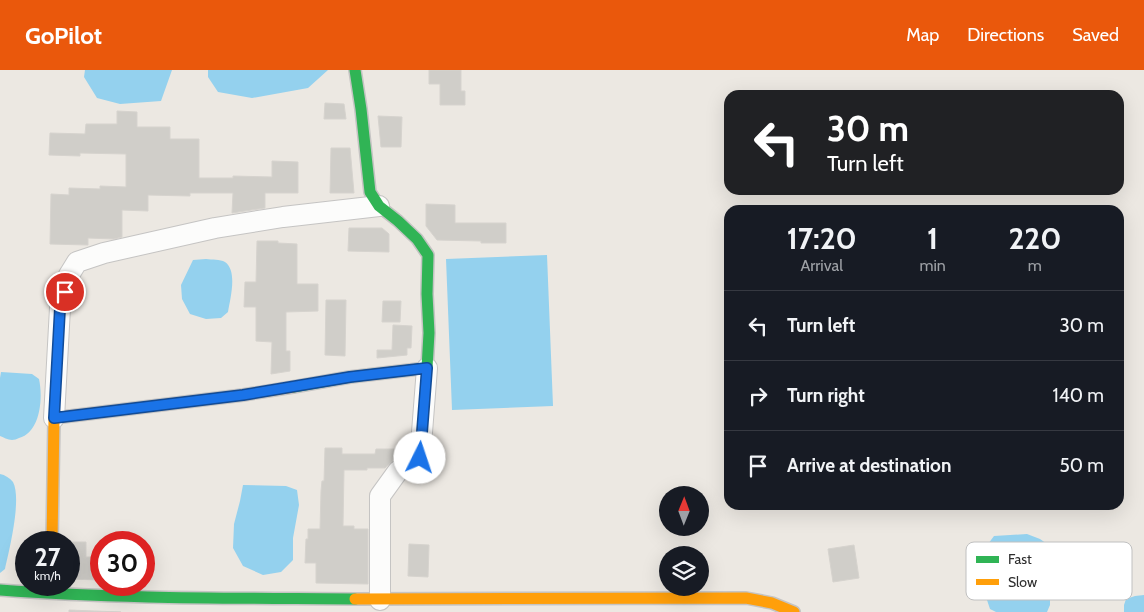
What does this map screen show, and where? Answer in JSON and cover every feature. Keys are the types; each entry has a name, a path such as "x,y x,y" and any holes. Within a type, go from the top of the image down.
{"street":[{"path":"355,70 370,192 379,206 417,239 428,255 429,333 420,458 398,471 380,496 380,600"},
{"path":"52,531 54,418 60,308 69,275 77,262 104,253 215,228 283,217 379,206"},
{"path":"54,418 243,395 350,377 427,368"},
{"path":"0,590 15,590"},
{"path":"80,592 130,596 380,600 746,598 772,604 794,612"}],"water":[{"path":"85,70 172,70 161,101 120,104 97,98 84,77"},
{"path":"208,70 328,70 308,88 252,98 218,92 208,77"},
{"path":"547,255 553,406 452,410 446,259"},
{"path":"206,259 225,262 231,272 232,285 228,312 221,318 206,319 190,314 182,299 181,285 193,260"},
{"path":"1,372 32,374 39,379 41,395 36,421 32,429 14,440 0,436"},
{"path":"0,474 13,482 16,500 14,525 7,561 5,569 0,573"},
{"path":"243,485 286,486 297,490 299,505 293,538 293,560 281,572 263,575 243,566 233,548 234,524"},
{"path":"1027,534 1044,542 990,542 994,536"},
{"path":"1144,595 1144,612 1124,612 1126,600 1132,600 1132,597"},
{"path":"987,600 1050,600 1047,612 996,612 990,609"}],"building":[{"path":"429,70 461,70 461,91 465,91 465,105 440,105 440,84 429,84"},
{"path":"325,103 344,104 346,119 324,119"},
{"path":"117,111 137,112 137,127 170,127 170,139 199,139 199,178 233,178 233,176 272,177 272,161 298,162 298,193 265,193 265,208 232,213 233,193 190,193 190,196 148,195 148,211 122,210 122,237 114,239 88,238 88,245 50,244 51,194 69,195 69,188 100,189 100,186 126,187 126,154 80,153 80,156 49,155 50,133 85,134 86,124 117,124"},
{"path":"378,116 402,117 401,147 381,147"},
{"path":"331,148 350,148 354,193 330,193"},
{"path":"426,204 455,205 455,223 506,223 506,243 437,240 426,226"},
{"path":"349,228 382,228 389,234 389,252 348,251"},
{"path":"257,241 278,241 278,243 297,244 297,284 318,284 318,311 286,312 286,351 290,351 290,371 271,374 272,342 256,341 256,307 244,307 245,282 256,282"},
{"path":"326,300 346,300 345,356 325,355"},
{"path":"383,301 401,301 400,322 382,322"},
{"path":"393,325 412,326 411,348 407,348 407,355 377,358 377,350 392,350"},
{"path":"325,448 342,448 342,454 375,454 376,449 395,449 395,459 385,468 344,470 343,526 354,526 354,529 368,529 368,584 316,583 316,563 305,563 308,529 320,529"},
{"path":"80,542 86,542 86,557 90,557 90,580 80,579"},
{"path":"409,544 429,545 428,577 408,576"},
{"path":"854,545 859,578 833,582 828,549"},
{"path":"69,610 121,612 69,612"}],"traffic: fast":[{"path":"293,387 350,377 427,368 429,333 428,255 417,239 379,206 370,192 355,70"},
{"path":"0,590 133,597 355,599"}],"traffic: slow":[{"path":"52,531 54,418 243,395 293,387"},
{"path":"355,599 746,598 772,603 794,612"}],"route":[{"path":"65,292 60,308 54,418 243,395 350,377 427,368 420,458"}]}
